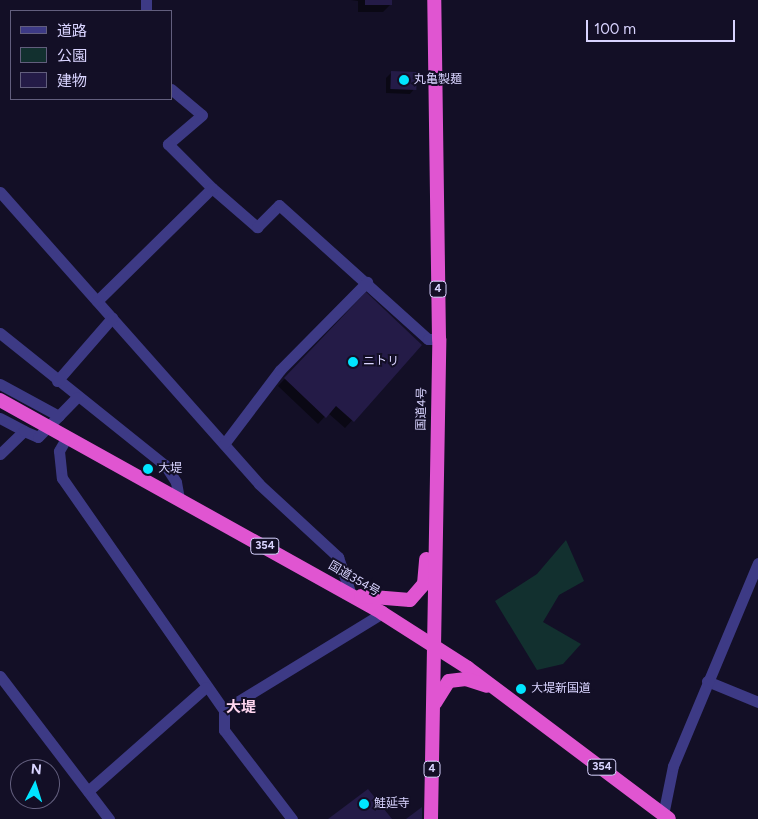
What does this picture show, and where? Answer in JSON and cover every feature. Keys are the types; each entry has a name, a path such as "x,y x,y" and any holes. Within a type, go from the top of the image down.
{"highway":[{"name":"国道4号","path":"431,819 438,339 434,0"},
{"name":"国道354号","path":"0,400 351,594 433,644 500,691 666,817"},
{"path":"351,594 395,602 416,596 424,584 427,541 436,521"},
{"path":"432,719 439,692 449,681 466,679 500,691"}],"street":[{"path":"172,90 202,114 168,144 212,188 257,227 279,205 428,338 438,339"},
{"path":"97,302 212,188"},
{"path":"0,192 259,484 338,557 351,594"},
{"path":"224,444 292,357 367,282"},
{"path":"57,381 112,318"},
{"path":"0,333 57,381 165,465 176,482 179,498"},
{"path":"0,384 59,416"},
{"path":"0,418 38,437 77,397"},
{"path":"0,454 24,431"},
{"path":"67,437 59,451 62,478 206,687 224,710 224,730 292,819"},
{"path":"666,817 673,766 758,563"},
{"path":"224,710 382,613"},
{"path":"0,676 109,819"},
{"path":"707,681 758,702"},
{"path":"88,791 206,687"}],"green space":[{"path":"566,540 584,581 559,595 543,622 581,644 563,664 537,670 495,601 537,574"}],"building":[{"path":"365,0 392,0 392,5 365,5"},
{"name":"丸亀製麺","path":"391,71 417,72 416,90 390,89"},
{"name":"ニトリ","path":"366,292 422,345 354,422 336,406 326,418 284,378"},
{"name":"鮭延寺","path":"368,789 392,819 328,819"},
{"name":"鮭延寺","path":"422,807 422,819 406,819"}],"place":[{"name":"丸亀製麺","path":"404,80"},
{"name":"ニトリ","path":"353,362"},
{"name":"大堤","path":"148,469"},
{"name":"大堤新国道","path":"521,689"},
{"name":"鮭延寺","path":"364,804"}],"district":[{"name":"大堤","path":"241,708"}]}
